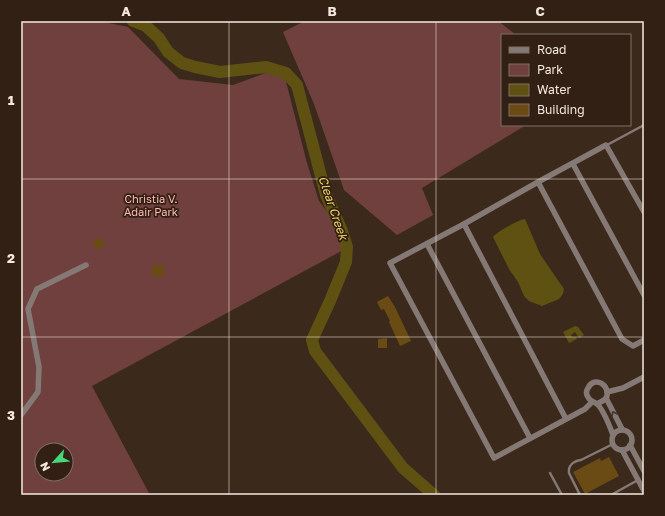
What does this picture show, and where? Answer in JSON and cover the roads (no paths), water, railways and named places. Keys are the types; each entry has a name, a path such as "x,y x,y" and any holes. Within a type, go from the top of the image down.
{"street":[{"path":"608,392 603,401 595,403 585,410 494,458 390,264 606,145 644,212"},
{"path":"573,164 644,295"},
{"path":"538,182 622,339 633,346 644,340"},
{"path":"464,224 566,419"},
{"path":"427,244 530,438"},
{"path":"21,415 38,392 39,367 28,309 37,289 86,265"},
{"path":"608,392 623,388 644,377"},
{"path":"608,392 603,384 599,382 593,383 587,391 588,398 595,403 613,434 613,444 618,449 622,450 644,491"},
{"path":"606,398 622,429 630,434 632,440 630,445 622,450"},
{"path":"613,434 622,429"},
{"path":"630,445 644,470"}],"lane":[{"path":"606,145 644,125"},
{"path":"580,495 569,473 571,465 576,461 613,444"},
{"path":"550,473 562,495"},
{"path":"611,495 638,480"}],"water":[{"path":"525,219 540,254 564,289 563,294 559,299 542,306 529,301 524,296 518,282 509,269 493,237 508,226"},
{"path":"575,326 578,327 584,335 579,338 575,332 571,335 577,339 569,343 563,332"}],"waterway":[{"name":"Clear Creek","path":"133,21 146,26 159,38 168,52 182,63 220,72 266,67 286,73 297,85 326,195 342,231 347,247 346,262 312,340 315,351 403,468 434,495"}],"park label":[{"name":"Christia V. Adair Park","path":"151,205"}]}
